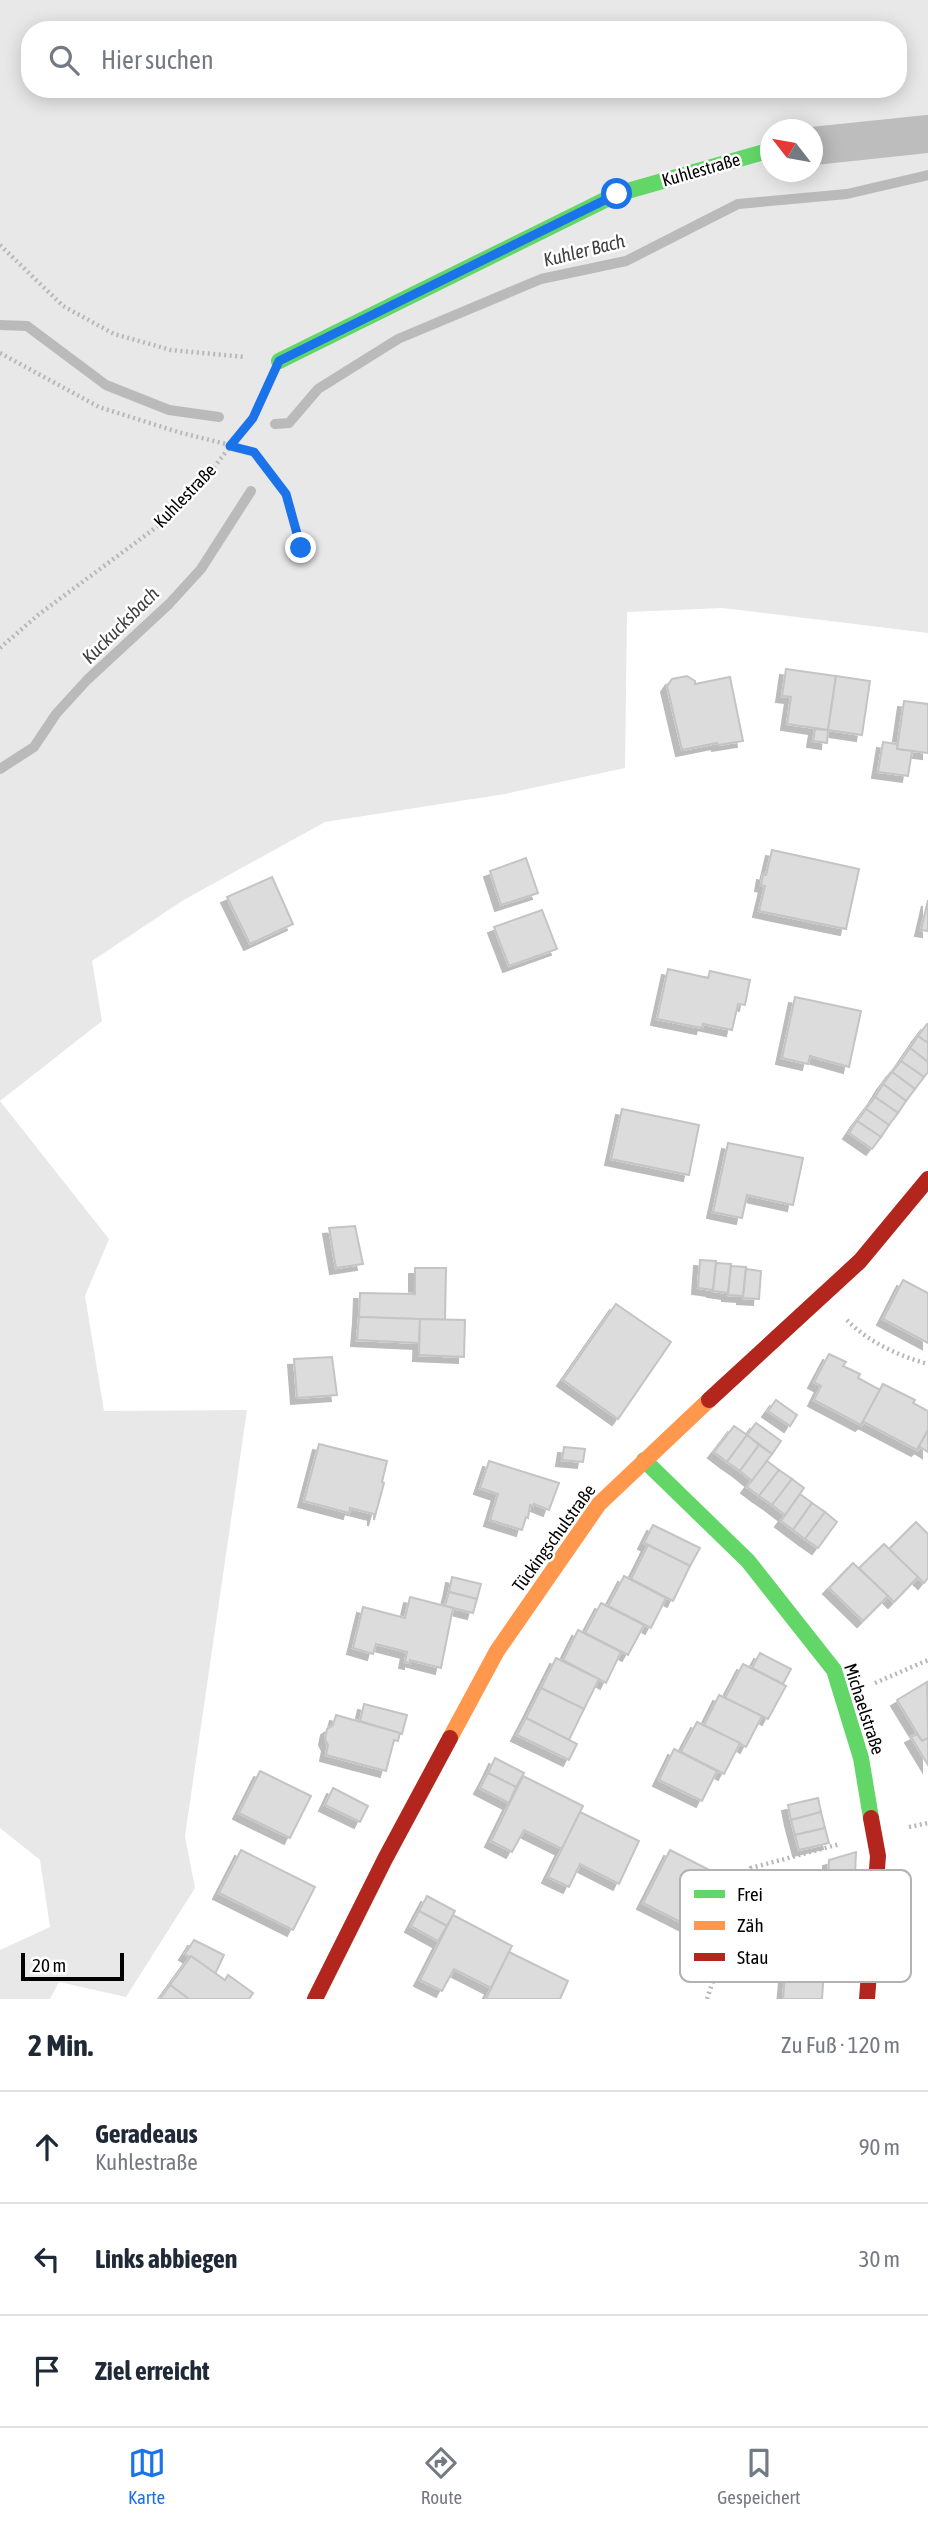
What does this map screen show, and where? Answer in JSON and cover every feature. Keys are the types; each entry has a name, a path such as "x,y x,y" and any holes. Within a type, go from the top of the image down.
{"street":[{"path":"823,145 928,134"},
{"name":"Kuhlestraße","path":"279,361 617,194 760,153"},
{"name":"Tückingschulstraße","path":"315,1999 385,1859 497,1651 599,1504 643,1460 860,1261 928,1179"},
{"name":"Michaelstraße","path":"643,1460 748,1561 834,1670 861,1758 878,1856 877,1870"}],"path":[{"path":"0,245 63,306 114,334 171,350 279,361"},
{"path":"0,354 99,407 254,452 286,494 301,548"},
{"name":"Kuhlestraße","path":"0,648 38,615 158,526 210,472 253,418 279,361"},
{"path":"824,1295 859,1333 910,1359 928,1364"},
{"path":"842,1698 928,1660"},
{"path":"750,1870 874,1836"},
{"path":"707,1999 713,1982"}],"shaded area":[{"path":"0,0 928,0 928,633 722,608 627,612 625,768 505,794 325,822 182,901 92,961 102,1021 0,1101"},
{"path":"0,1101 109,1239 85,1296 104,1411 247,1410 185,1836 195,1888 126,1997 59,1982 50,1999 0,1999 0,1950 50,1927 40,1860 0,1828"}],"building":[{"path":"786,669 836,676 828,730 787,724 791,697 782,696"},
{"path":"687,676 695,681 695,684 730,677 743,741 682,750 667,686 672,679"},
{"path":"836,676 870,681 862,735 828,730"},
{"path":"904,701 928,704 928,753 897,749"},
{"path":"815,729 828,730 827,743 813,741"},
{"path":"883,742 897,744 897,749 912,751 908,776 878,772"},
{"path":"772,850 859,869 846,929 759,911 765,886 761,885 763,874 766,875"},
{"path":"526,858 538,893 501,905 490,871"},
{"path":"272,877 293,924 250,944 227,897"},
{"path":"928,900 928,931 921,930"},
{"path":"542,910 557,949 509,966 494,927"},
{"path":"668,969 708,978 710,971 750,980 745,1005 738,1004 732,1030 703,1024 702,1028 657,1019"},
{"path":"795,997 861,1011 849,1067 810,1056 808,1064 782,1058"},
{"path":"928,1025 928,1043 918,1036"},
{"path":"918,1036 928,1043 928,1062 910,1048"},
{"path":"910,1048 928,1062 928,1072 924,1077 901,1061"},
{"path":"901,1061 924,1077 915,1089 892,1072"},
{"path":"892,1072 915,1089 906,1101 883,1084"},
{"path":"883,1084 906,1101 898,1113 875,1097"},
{"path":"875,1097 898,1113 889,1125 866,1109"},
{"path":"622,1109 699,1125 689,1175 611,1159"},
{"path":"866,1109 889,1125 881,1137 857,1121"},
{"path":"857,1121 881,1137 872,1149 849,1133"},
{"path":"728,1143 803,1158 793,1205 747,1195 742,1218 713,1212"},
{"path":"355,1226 363,1264 336,1268 329,1228"},
{"path":"700,1260 716,1261 713,1290 698,1288"},
{"path":"716,1263 731,1264 728,1293 713,1291"},
{"path":"731,1266 746,1267 743,1296 728,1295"},
{"path":"415,1268 446,1268 445,1320 359,1317 360,1293 415,1294"},
{"path":"746,1269 761,1271 759,1299 743,1298"},
{"path":"903,1280 928,1293 928,1343 883,1319"},
{"path":"616,1304 671,1342 618,1419 563,1380"},
{"path":"359,1317 420,1319 419,1343 357,1340"},
{"path":"420,1319 465,1320 464,1357 419,1355"},
{"path":"829,1354 846,1362 843,1366 860,1374 858,1378 880,1390 861,1425 814,1400 821,1386 814,1382"},
{"path":"332,1357 337,1395 297,1398 294,1359"},
{"path":"883,1384 915,1400 913,1403 928,1411 928,1430 917,1450 864,1422 861,1425"},
{"path":"776,1400 797,1415 790,1426 768,1411"},
{"path":"756,1423 781,1441 772,1454 747,1435"},
{"path":"734,1426 747,1435 727,1462 714,1452"},
{"path":"928,1430 928,1452 920,1447 917,1450"},
{"path":"747,1435 759,1445 740,1471 727,1462"},
{"path":"319,1444 387,1461 374,1520 374,1514 350,1508 349,1513 304,1501"},
{"path":"759,1445 772,1454 752,1481 740,1471"},
{"path":"564,1447 585,1449 583,1462 562,1460"},
{"path":"489,1461 559,1483 549,1510 530,1505 522,1530 490,1520 498,1494 480,1488"},
{"path":"767,1461 779,1470 759,1496 747,1487"},
{"path":"779,1470 792,1479 772,1505 759,1496"},
{"path":"792,1479 804,1488 785,1515 772,1505"},
{"path":"800,1494 812,1503 793,1530 781,1521"},
{"path":"812,1503 825,1512 805,1539 793,1530"},
{"path":"825,1512 837,1522 818,1548 805,1539"},
{"path":"916,1522 928,1534 928,1578 924,1583 889,1549"},
{"path":"653,1525 700,1548 690,1566 644,1543"},
{"path":"884,1544 918,1577 894,1602 859,1568"},
{"path":"648,1545 690,1566 673,1601 631,1579"},
{"path":"853,1563 888,1596 863,1621 829,1588"},
{"path":"624,1576 666,1598 651,1628 608,1606"},
{"path":"452,1577 481,1584 477,1599 449,1592"},
{"path":"449,1592 477,1599 473,1613 445,1606"},
{"path":"410,1597 453,1608 441,1668 410,1660 410,1663 405,1662 407,1652 376,1644 373,1654 353,1648 363,1607 405,1618"},
{"path":"601,1603 644,1625 628,1655 585,1633"},
{"path":"578,1630 621,1652 606,1683 563,1660"},
{"path":"760,1653 791,1669 783,1684 752,1668"},
{"path":"556,1658 599,1679 584,1709 541,1688"},
{"path":"743,1664 786,1686 768,1719 725,1698"},
{"path":"927,1682 928,1738 922,1741 897,1700"},
{"path":"541,1688 584,1709 569,1740 526,1718"},
{"path":"719,1695 762,1716 746,1747 704,1725"},
{"path":"364,1704 407,1715 402,1734 360,1721"},
{"path":"336,1715 400,1733 398,1741 394,1740 386,1771 326,1755 327,1729 333,1725"},
{"path":"526,1718 577,1744 569,1760 517,1735"},
{"path":"697,1722 740,1743 724,1774 681,1752"},
{"path":"917,1734 922,1741 928,1738 928,1765 911,1737"},
{"path":"674,1749 717,1771 702,1801 659,1780"},
{"path":"495,1758 524,1773 516,1787 488,1773"},
{"path":"260,1771 311,1796 290,1838 239,1813"},
{"path":"488,1773 516,1787 509,1803 480,1788"},
{"path":"523,1776 583,1806 562,1849 524,1830 512,1852 491,1841"},
{"path":"333,1788 368,1806 360,1822 325,1805"},
{"path":"818,1798 821,1812 791,1820 788,1805"},
{"path":"580,1812 639,1841 619,1884 580,1864 569,1887 548,1877"},
{"path":"821,1812 825,1828 795,1835 791,1820"},
{"path":"825,1828 829,1843 799,1850 795,1835"},
{"path":"241,1850 315,1887 293,1930 219,1893"},
{"path":"670,1850 709,1870 680,1870 680,1922 643,1903"},
{"path":"856,1852 855,1870 828,1870 829,1860"},
{"path":"427,1896 455,1911 447,1926 419,1911"},
{"path":"419,1911 447,1926 438,1941 411,1926"},
{"path":"453,1915 512,1946 491,1988 454,1969 442,1991 420,1980"},
{"path":"194,1940 224,1955 215,1974 185,1954"},
{"path":"509,1952 568,1981 560,1999 486,1999"},
{"path":"191,1956 225,1980 228,1975 253,1993 249,1999 189,1999 170,1985"},
{"path":"784,1982 823,1982 822,1999 783,1999"},
{"path":"170,1985 189,1999 160,1999"}],"waterway":[{"name":"Kuhler Bach","path":"275,424 289,423 318,389 398,339 541,279 626,261 738,204 847,194 928,175"},
{"name":"Kuhler Bach","path":"0,325 27,326 106,385 169,410 219,417"},
{"name":"Kuckucksbach","path":"0,769 34,747 56,714 87,680 169,604 201,569 251,491"}],"traffic: fast":[{"path":"279,361 617,194 760,153"},
{"path":"644,1460 748,1561 834,1670 861,1758 871,1818"}],"traffic: slow":[{"path":"450,1738 497,1651 599,1504 709,1400"}],"traffic: jam":[{"path":"709,1400 860,1261 928,1179"},
{"path":"315,1999 385,1859 450,1738"},
{"path":"871,1818 878,1856 877,1870"},
{"path":"867,1999 868,1982"}],"route":[{"path":"301,548 286,494 254,452 230,446 253,418 279,361 617,194"}]}
